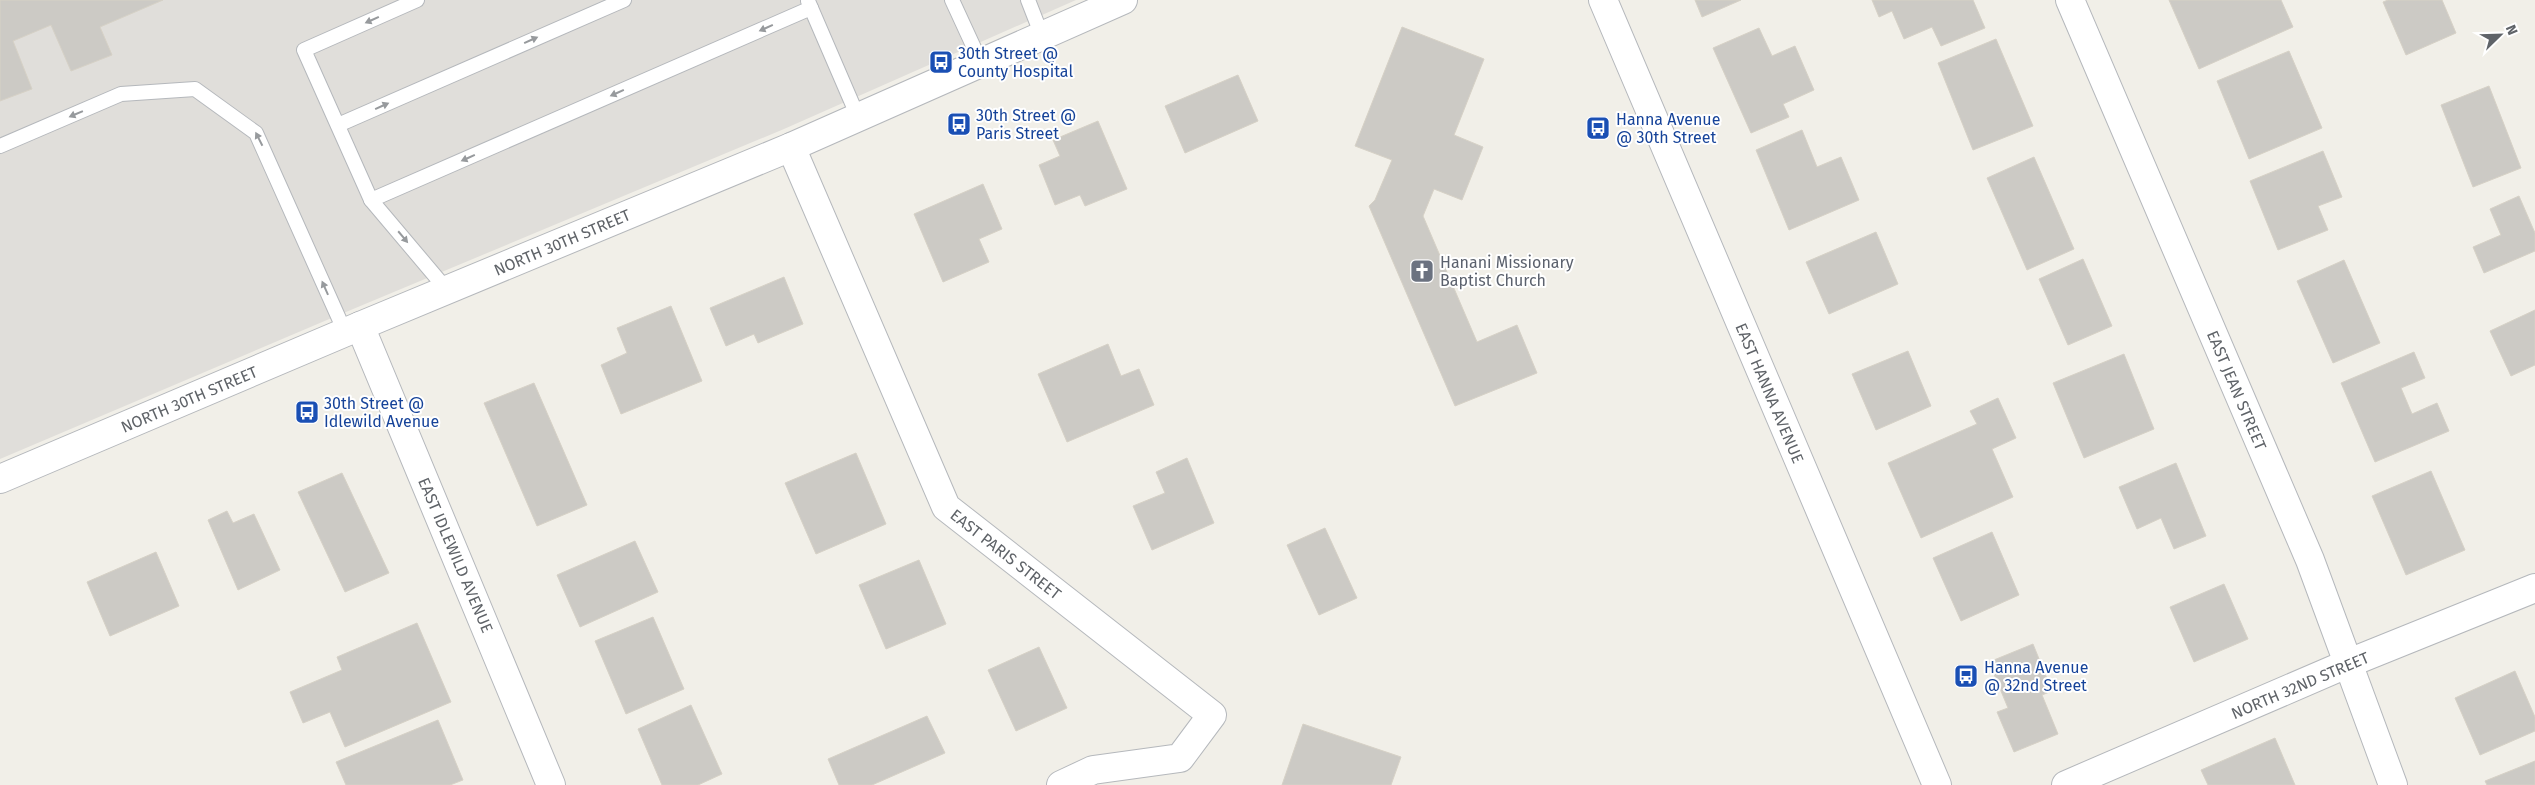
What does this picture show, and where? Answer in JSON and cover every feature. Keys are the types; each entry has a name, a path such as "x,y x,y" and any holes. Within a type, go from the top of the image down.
{"street":[{"name":"NORTH 30TH STREET","path":"0,479 353,329 791,147 1122,0"},
{"name":"EAST HANNA AVENUE","path":"1602,0 1937,785"},
{"name":"EAST JEAN STREET","path":"2070,0 2310,560 2393,785"},
{"name":"EAST PARIS STREET","path":"791,147 946,507 1212,715 1180,758 1093,770 1061,785"},
{"name":"EAST IDLEWILD AVENUE","path":"353,329 551,785"},
{"name":"NORTH 32ND STREET","path":"2066,785 2349,663 2535,588"}],"lane":[{"path":"417,0 304,50 371,200 447,290"},
{"path":"338,125 624,0"},
{"path":"952,0 981,62"},
{"path":"1028,0 1042,36"},
{"path":"371,200 809,4 858,117"},
{"path":"0,146 121,94 195,89 256,133 353,329"}],"shaded area":[{"path":"0,0 1076,0 784,129 0,459"}],"building":[{"path":"0,0 163,0 100,27 112,55 71,71 51,25 13,41 32,89 0,101"},
{"path":"1695,0 1741,0 1702,17"},
{"path":"1872,0 1973,0 1985,28 1941,46 1932,27 1904,39 1892,11 1879,17"},
{"path":"2169,0 2281,0 2293,27 2199,69"},
{"path":"2388,0 2442,0 2456,33 2406,55 2383,2"},
{"name":"Hanani Missionary Baptist Church","path":"1402,27 1484,59 1454,135 1483,147 1462,200 1434,189 1423,216 1477,342 1517,325 1537,373 1455,406 1369,206 1375,200 1392,160 1355,146"},
{"path":"1759,28 1772,56 1795,46 1814,90 1783,104 1789,117 1751,133 1713,48"},
{"path":"1996,39 2033,126 1973,150 1938,63"},
{"path":"2289,51 2322,128 2249,159 2217,81"},
{"path":"1238,75 1258,121 1185,153 1165,106"},
{"path":"2489,86 2521,168 2473,187 2441,105"},
{"path":"1098,121 1127,189 1085,206 1080,195 1055,205 1039,165 1060,156 1053,140"},
{"path":"1802,130 1817,167 1841,157 1859,200 1789,230 1756,150"},
{"path":"2323,151 2342,197 2318,206 2328,230 2278,250 2250,181"},
{"path":"2034,157 2074,249 2027,270 1987,178"},
{"path":"983,184 1002,229 979,239 989,262 943,282 914,214"},
{"path":"2519,196 2535,233 2535,251 2484,273 2473,247 2501,235 2490,209"},
{"path":"1876,232 1898,284 1829,314 1806,262"},
{"path":"2083,259 2112,326 2068,345 2039,279"},
{"path":"2344,260 2380,343 2333,363 2297,281"},
{"path":"784,277 803,324 758,343 754,334 726,346 710,308"},
{"path":"671,306 702,381 621,414 601,365 627,353 617,328"},
{"path":"2535,310 2535,365 2511,376 2490,331"},
{"path":"1108,344 1121,376 1139,369 1154,405 1067,442 1038,374"},
{"path":"1908,351 1931,406 1876,430 1852,374"},
{"path":"2414,352 2425,378 2401,388 2412,414 2437,403 2449,431 2375,462 2341,383"},
{"path":"2124,354 2154,429 2084,458 2053,383"},
{"path":"534,383 587,505 537,526 484,403"},
{"path":"1998,398 2016,438 1992,449 2013,497 1921,538 1888,463 1977,424 1970,411"},
{"path":"856,453 886,524 816,554 785,483"},
{"path":"1187,458 1214,523 1152,550 1133,506 1165,493 1156,472"},
{"path":"2176,463 2206,536 2174,549 2161,518 2137,529 2119,487"},
{"path":"2431,471 2465,550 2406,575 2372,496"},
{"path":"342,473 389,573 345,592 298,492"},
{"path":"227,511 233,523 254,514 280,570 238,590 208,520"},
{"path":"1325,528 1357,598 1319,615 1287,545"},
{"path":"1992,532 2019,595 1961,621 1933,558"},
{"path":"635,541 658,592 580,627 557,575"},
{"path":"156,552 179,606 110,636 87,582"},
{"path":"919,560 946,624 886,649 859,585"},
{"path":"2224,584 2248,639 2194,662 2170,607"},
{"path":"653,617 684,689 626,714 595,641"},
{"path":"417,623 451,702 345,747 330,712 303,723 290,692 342,670 337,657"},
{"path":"2033,644 2052,691 2042,695 2058,734 2014,752 1997,712 2008,708 1989,662"},
{"path":"1039,647 1067,708 1016,731 988,670"},
{"path":"2515,671 2535,717 2535,731 2480,755 2455,698"},
{"path":"691,705 722,774 698,785 662,785 638,729"},
{"path":"927,716 945,753 872,785 839,785 828,759"},
{"path":"438,720 463,780 450,785 346,785 336,762"},
{"path":"1303,724 1401,757 1391,785 1282,785"},
{"path":"2275,738 2295,785 2208,785 2201,770"},
{"path":"2535,761 2535,785 2487,785 2485,781"}],"place":[{"name":"30th Street @ County Hospital","path":"941,62"},
{"name":"30th Street @ Paris Street","path":"959,124"},
{"name":"Hanna Avenue @ 30th Street","path":"1598,128"},
{"name":"Hanani Missionary Baptist Church","path":"1422,271"},
{"name":"30th Street @ Idlewild Avenue","path":"307,412"},
{"name":"Hanna Avenue @ 32nd Street","path":"1966,676"}]}
